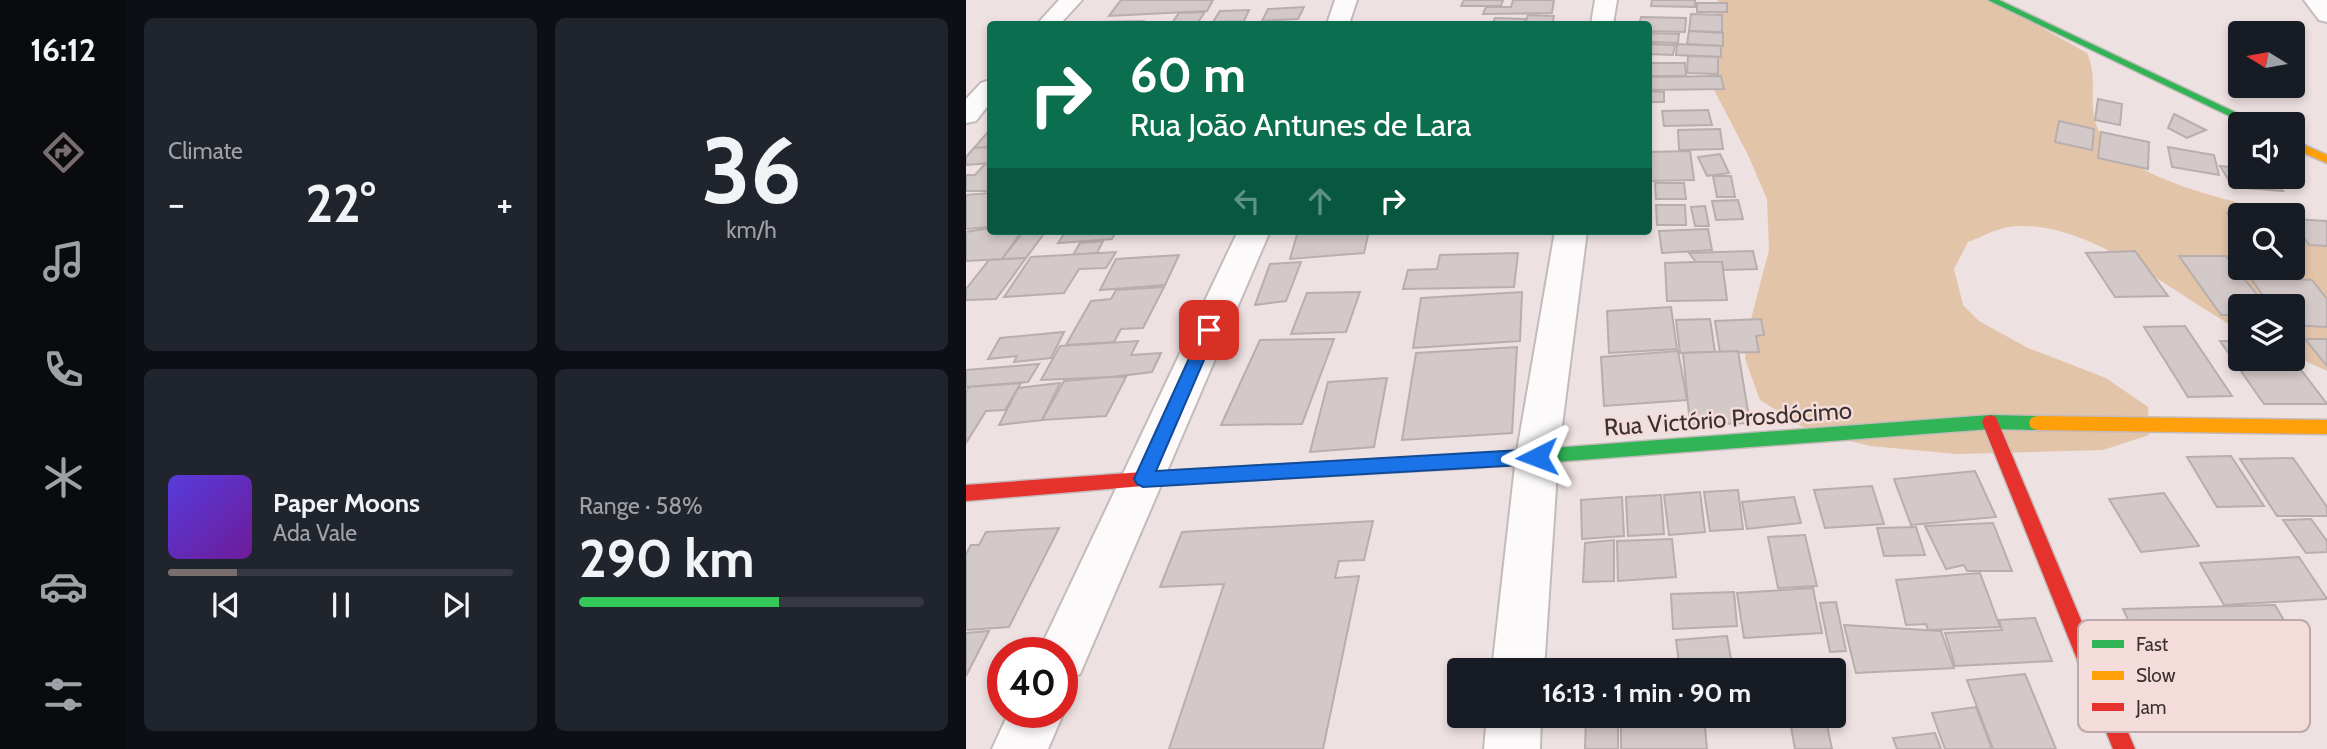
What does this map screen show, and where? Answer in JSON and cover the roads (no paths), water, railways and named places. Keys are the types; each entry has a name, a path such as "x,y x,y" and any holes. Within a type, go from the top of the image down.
{"main road":[{"path":"1992,0 2229,112"},
{"path":"2305,149 2327,159"},
{"path":"1990,422 2078,637"},
{"name":"Rua Victório Prosdócimo","path":"966,493 1143,479 1537,457 1990,422 2327,427"},
{"path":"2117,732 2124,749"}],"street":[{"path":"1051,21 1070,0"},
{"path":"1339,21 1346,0"},
{"path":"1602,21 1606,0"},
{"path":"2315,0 2327,15"},
{"path":"966,117 987,92"},
{"path":"966,117 987,118"},
{"path":"1071,637 1252,235"},
{"path":"1519,658 1537,457 1570,235"},
{"path":"1020,749 1030,728"},
{"path":"1511,749 1513,728"}]}
